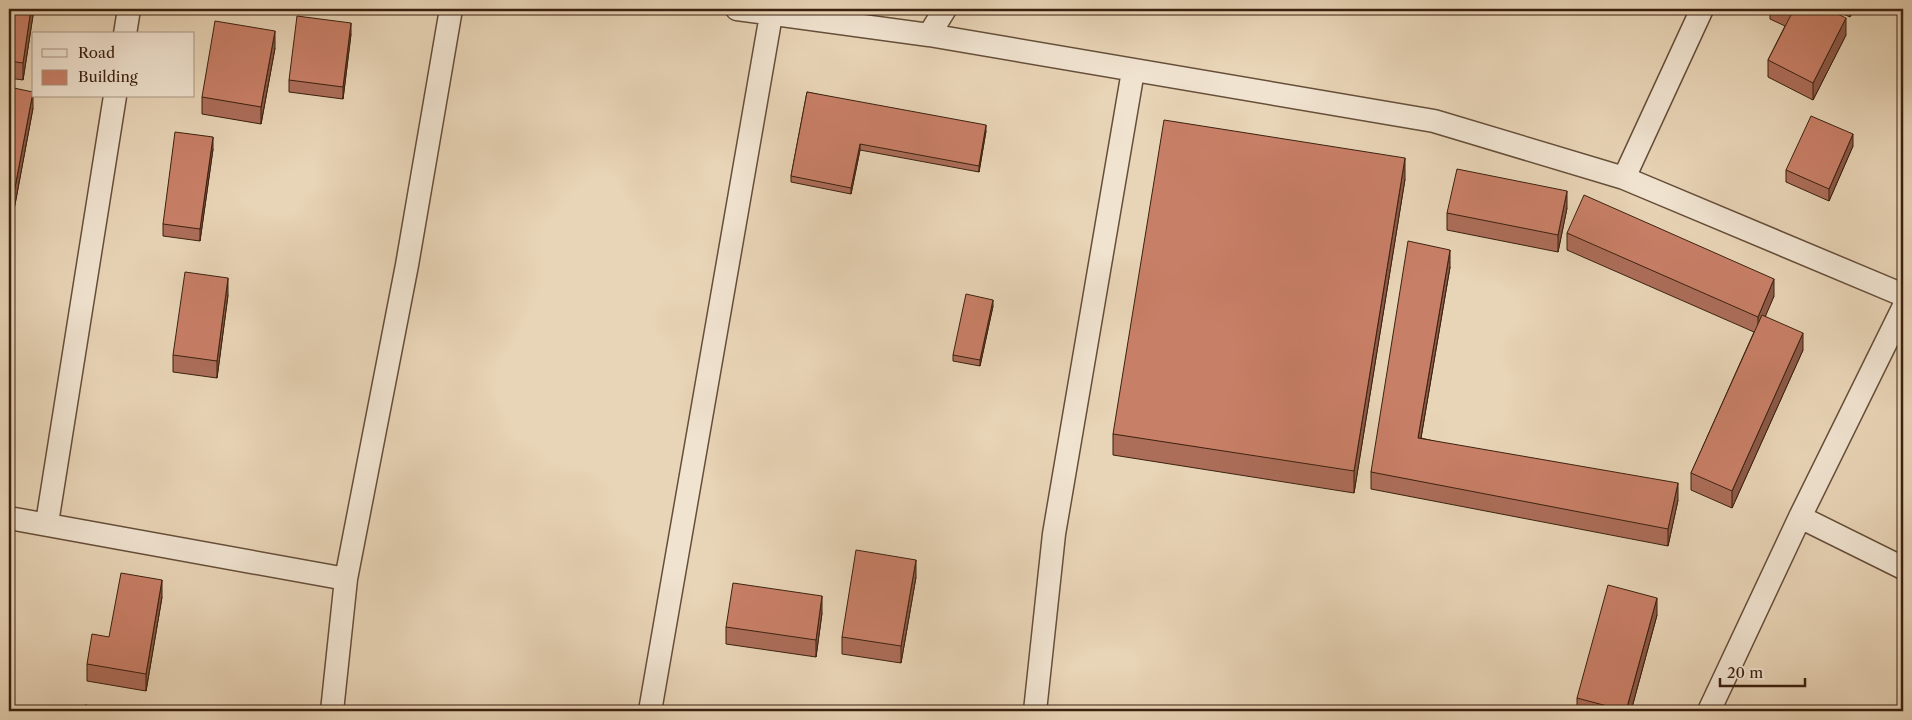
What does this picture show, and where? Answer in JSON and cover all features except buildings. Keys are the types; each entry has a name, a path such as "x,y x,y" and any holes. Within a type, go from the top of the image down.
{"street":[{"path":"125,32 129,9"},
{"path":"332,711 346,579 408,265 451,9"},
{"path":"737,9 930,35 1434,121 1624,178 1903,295"},
{"path":"930,35 945,9"},
{"path":"1624,178 1702,9"},
{"path":"650,711 771,15"},
{"path":"1035,711 1054,534 1133,71"},
{"path":"47,523 115,98"},
{"path":"1709,711 1800,517 1903,308"},
{"path":"1800,517 1903,568"},
{"path":"9,518 47,523 346,579"}]}
